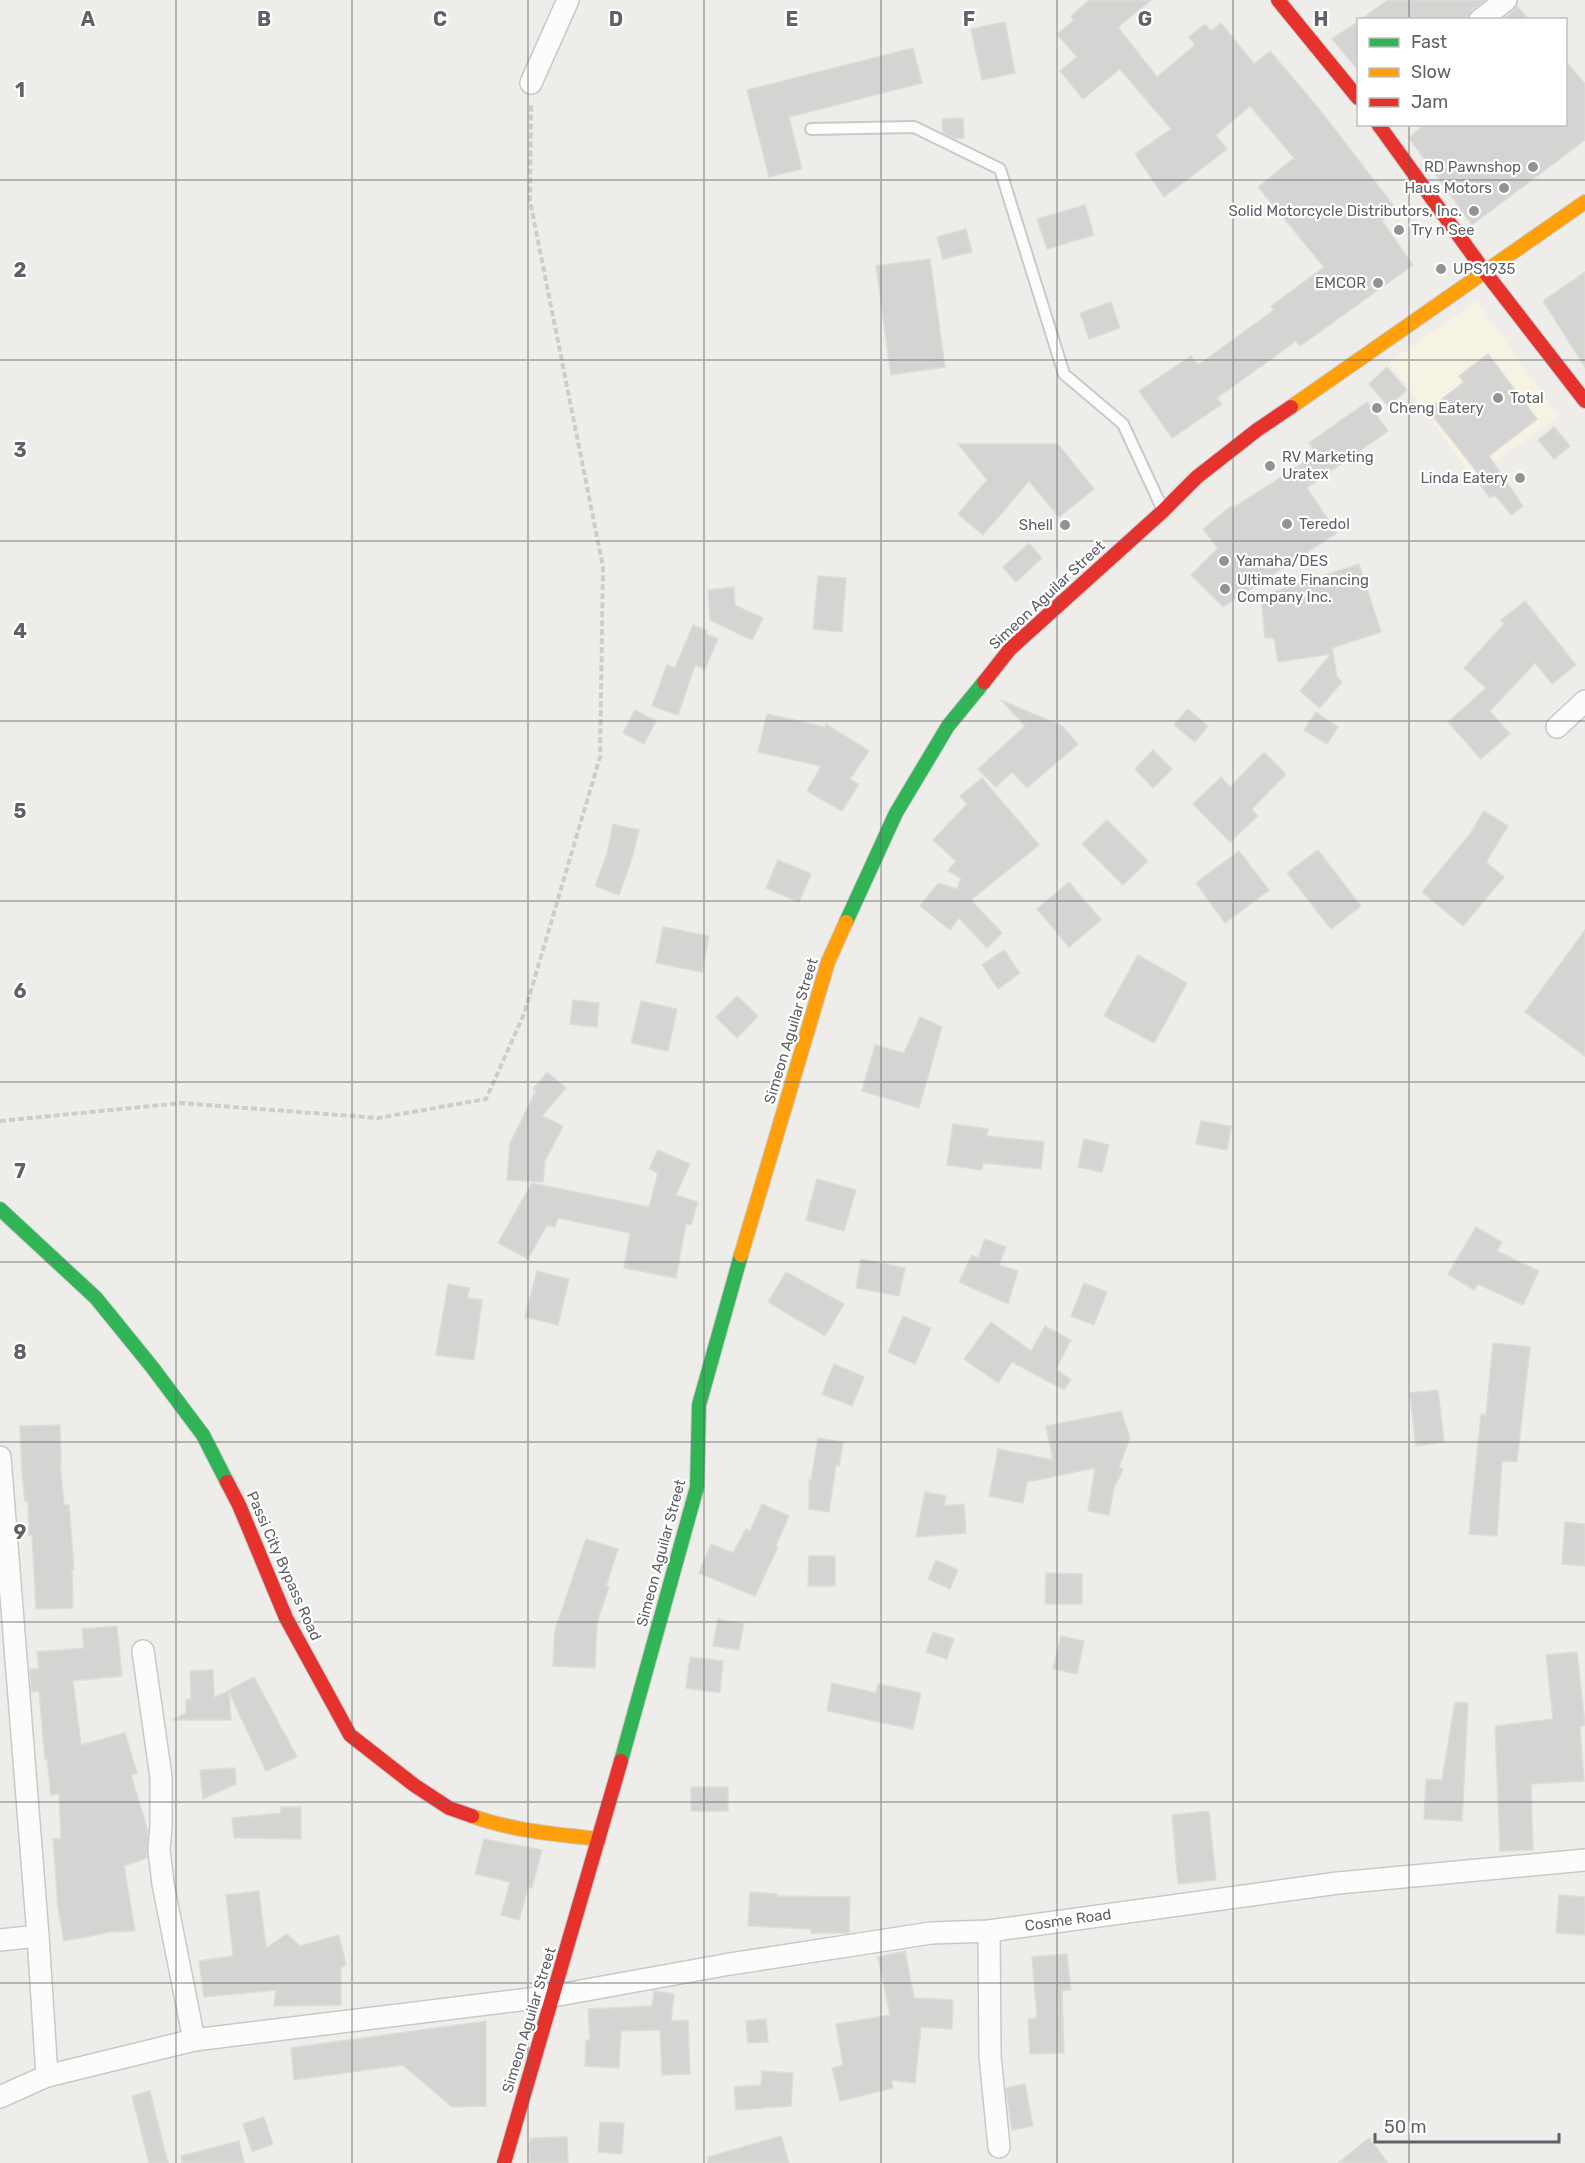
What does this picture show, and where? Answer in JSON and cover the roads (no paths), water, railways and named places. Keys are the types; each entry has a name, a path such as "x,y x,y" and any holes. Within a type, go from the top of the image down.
{"main road":[{"path":"1278,0 1357,96"},
{"path":"1379,126 1485,272 1585,401"},
{"name":"Simeon Aguilar Street","path":"504,2163 599,1839 698,1487 699,1405 750,1222 828,962 896,813 948,726 1010,649 1163,511 1197,477 1257,430 1585,202"},
{"name":"Passi City Bypass Road","path":"0,1209 96,1298 203,1435 239,1505 286,1618 350,1735 414,1785 449,1808 488,1822 533,1833 599,1839"}],"street":[{"path":"531,83 568,0"},
{"path":"1483,18 1506,0"},
{"path":"1557,727 1585,701"},
{"path":"0,1463 38,1936 46,2076"},
{"path":"143,1651 160,1777 159,1850 163,1884 194,2040"},
{"name":"Cosme Road","path":"0,2097 46,2076 194,2040 553,1996 730,1964 931,1933 988,1931 1338,1882 1585,1860"},
{"path":"988,1931 990,2056 999,2147"},
{"path":"0,1940 38,1936"}],"lane":[{"path":"811,129 914,128 1000,169 1064,374 1123,424 1163,511"}],"place":[{"name":"RD Pawnshop","path":"1533,167"},
{"name":"Haus Motors","path":"1504,188"},
{"name":"Solid Motorcycle Distributors, Inc.","path":"1474,211"},
{"name":"Try n See","path":"1399,230"},
{"name":"UPS1935","path":"1441,269"},
{"name":"EMCOR","path":"1378,283"},
{"name":"Total","path":"1498,398"},
{"name":"Cheng Eatery","path":"1377,408"},
{"name":"RV Marketing Uratex","path":"1270,466"},
{"name":"Linda Eatery","path":"1520,478"},
{"name":"Teredol","path":"1287,524"},
{"name":"Shell","path":"1065,525"},
{"name":"Yamaha/DES","path":"1224,561"},
{"name":"Ultimate Financing Company Inc.","path":"1225,589"}]}
